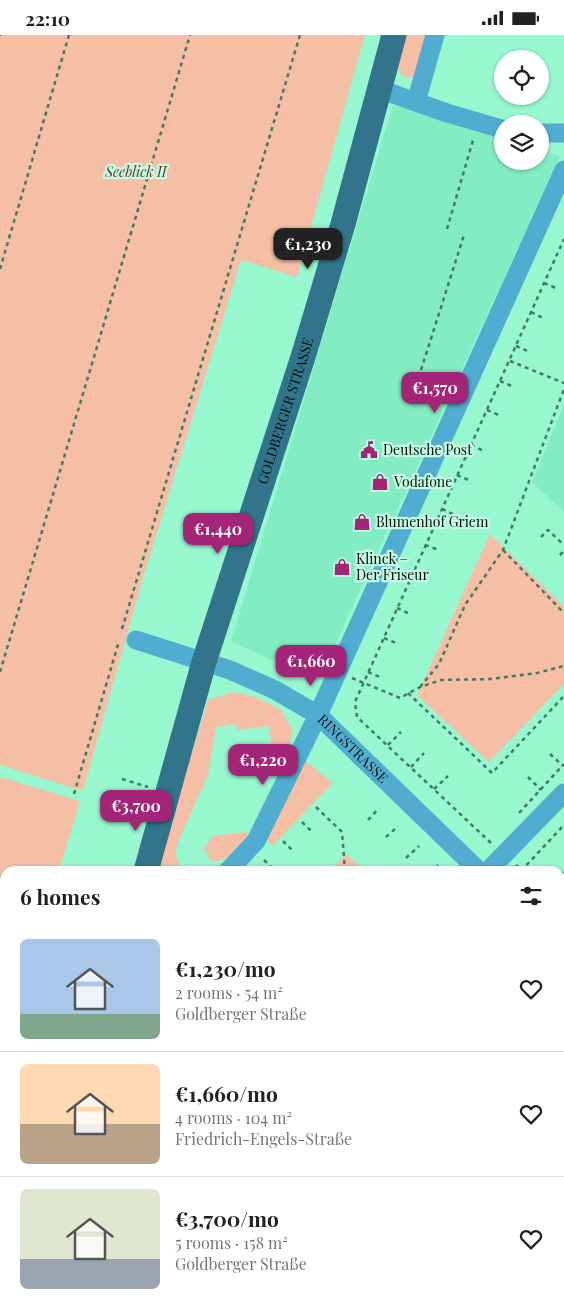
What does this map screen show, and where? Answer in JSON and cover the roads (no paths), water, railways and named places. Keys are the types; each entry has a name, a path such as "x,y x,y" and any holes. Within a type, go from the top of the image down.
{"main road":[{"name":"GOLDBERGER STRASSE","path":"147,866 204,661 303,357 343,224 394,35"}],"street":[{"path":"416,102 435,35"},
{"path":"378,89 494,127"},
{"path":"549,133 564,133"},
{"path":"233,866 256,841 318,715 336,671 564,170"},
{"name":"RINGSTRASSE","path":"136,640 204,661 275,690 318,715 474,866"},
{"path":"490,866 498,849 564,793"}],"place":[{"name":"Deutsche Post","path":"369,450"},
{"name":"Vodafone","path":"380,482"},
{"name":"Blumenhof Griem","path":"362,522"},
{"name":"Klinck – Der Friseur","path":"342,567"}],"park label":[{"name":"Seeblick II","path":"136,172"}]}
